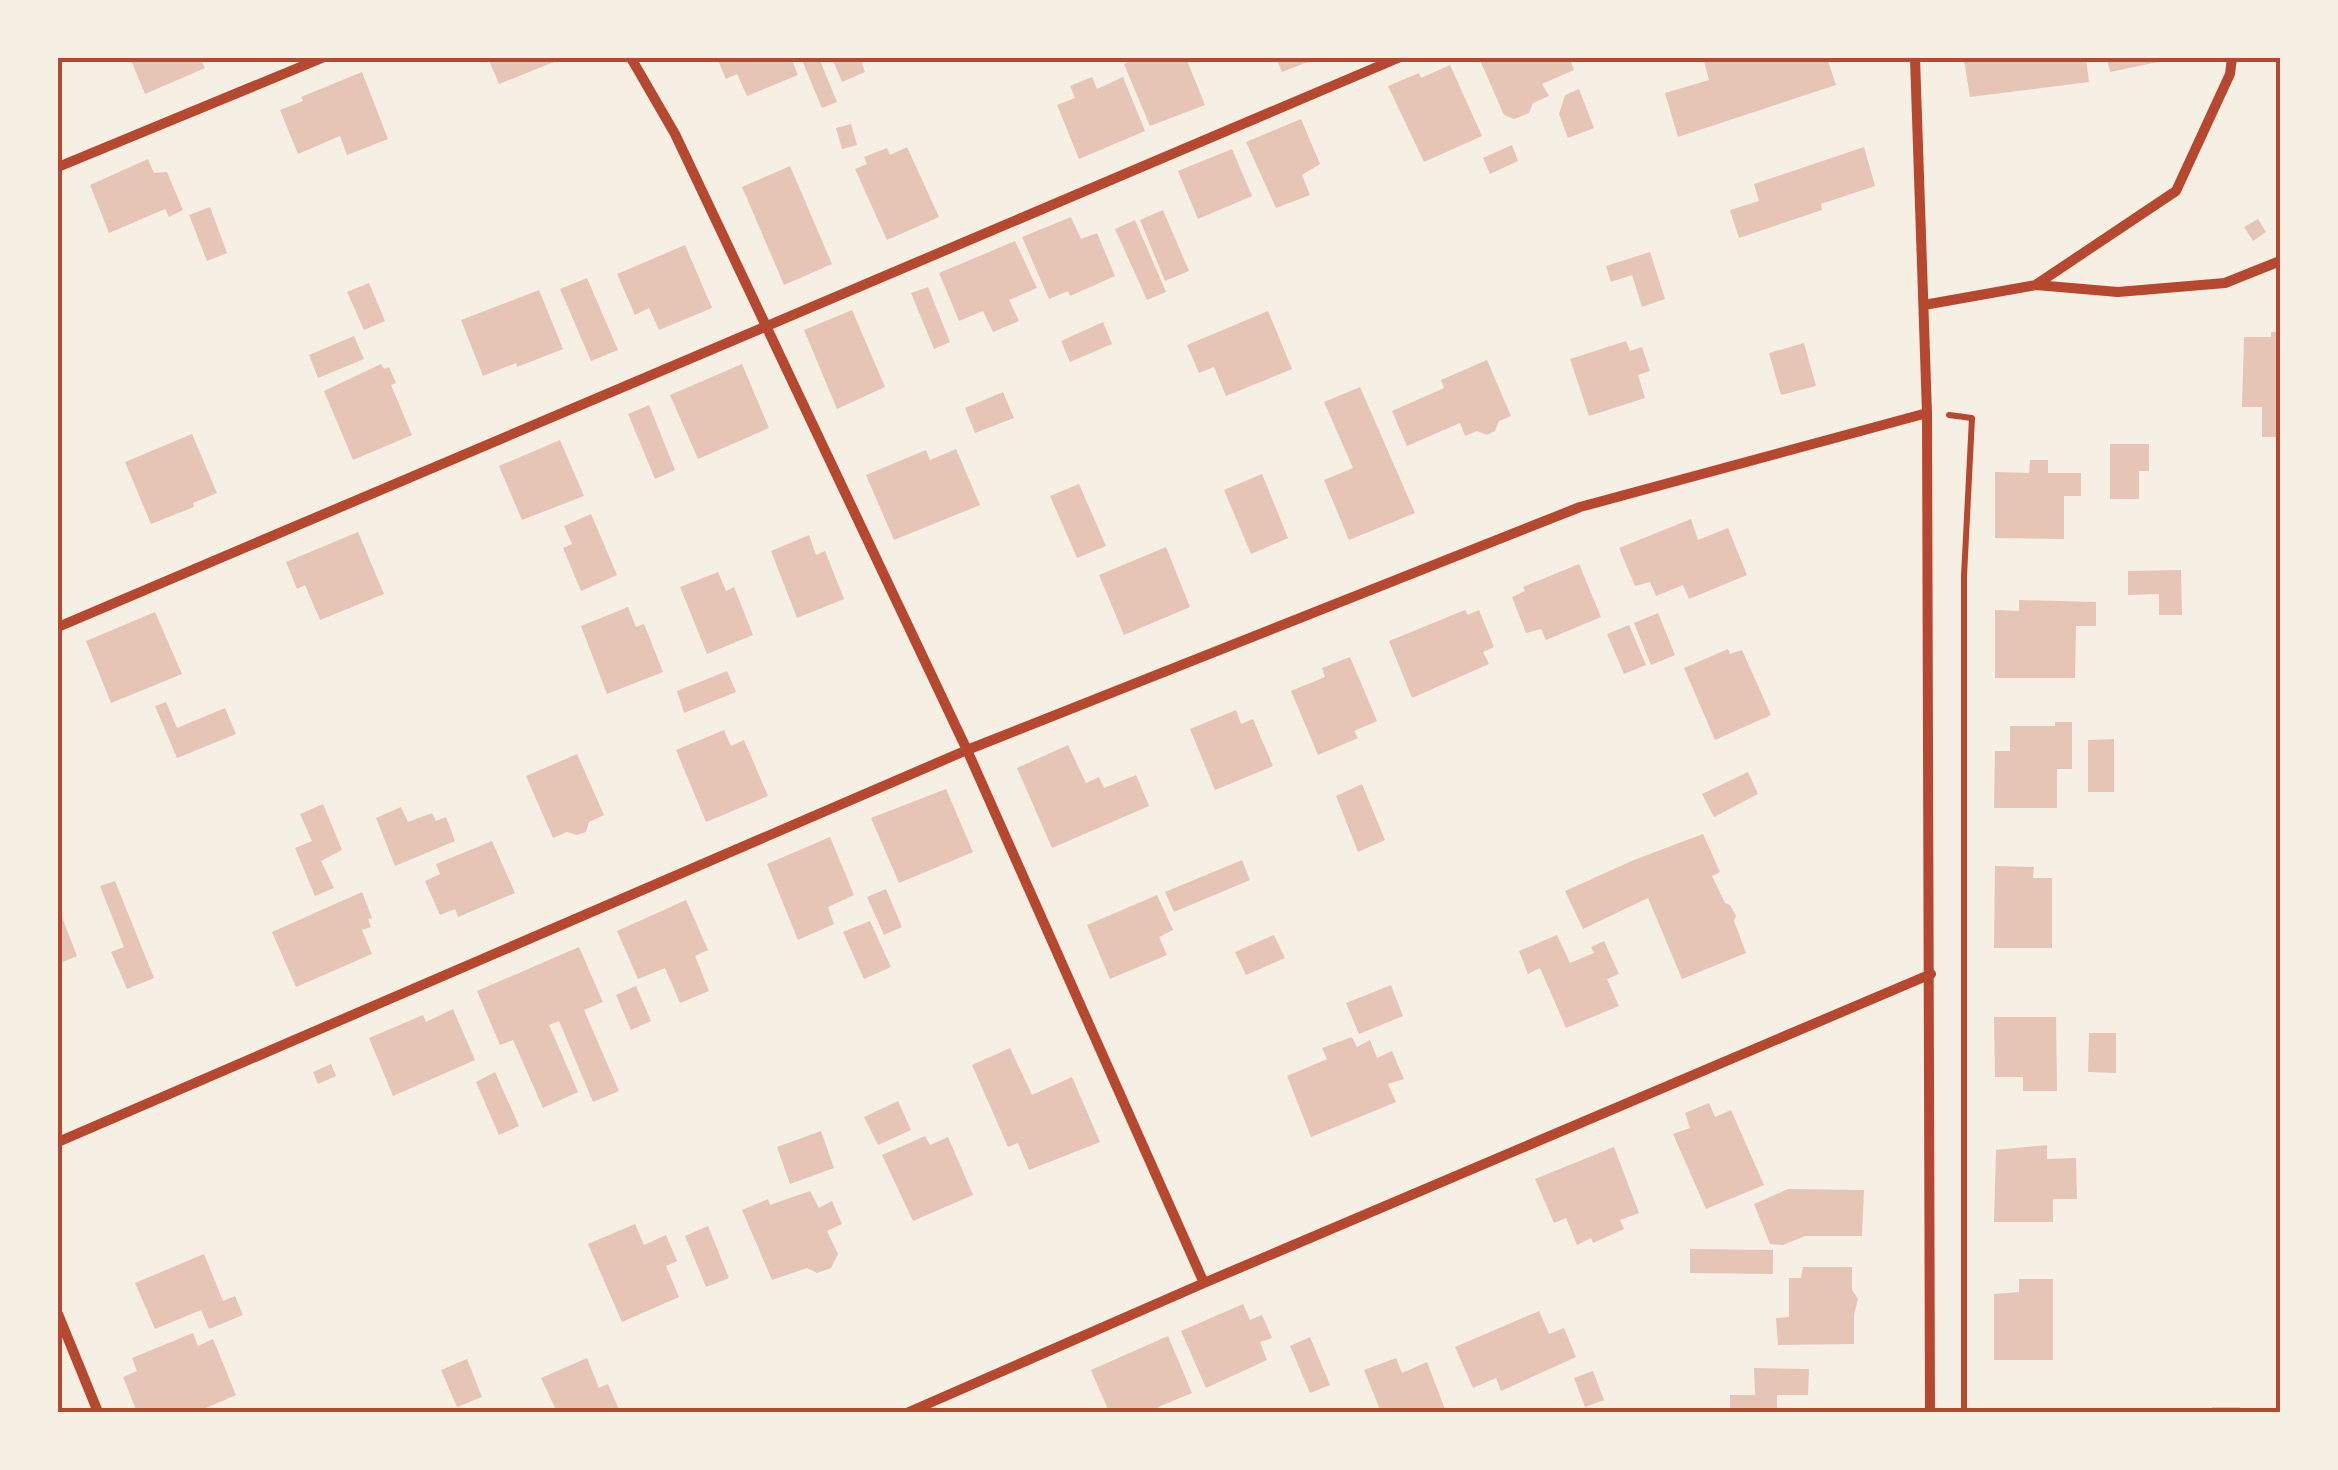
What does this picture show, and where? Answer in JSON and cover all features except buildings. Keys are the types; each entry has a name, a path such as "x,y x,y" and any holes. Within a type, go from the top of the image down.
{"street":[{"path":"58,167 322,58"},
{"path":"631,58 676,134 967,750 1204,1282"},
{"path":"58,627 1398,58"},
{"path":"1915,58 1927,413 1930,1412"},
{"path":"2036,285 2176,191 2230,74 2232,58"},
{"path":"1924,305 2036,285 2118,292 2225,283 2280,261"},
{"path":"58,1142 967,750 1580,507 1927,413"},
{"path":"908,1412 1204,1282 1931,974"},
{"path":"58,1314 98,1412"}],"path":[{"path":"1927,413 1972,418 1964,576 1964,1412"}]}
